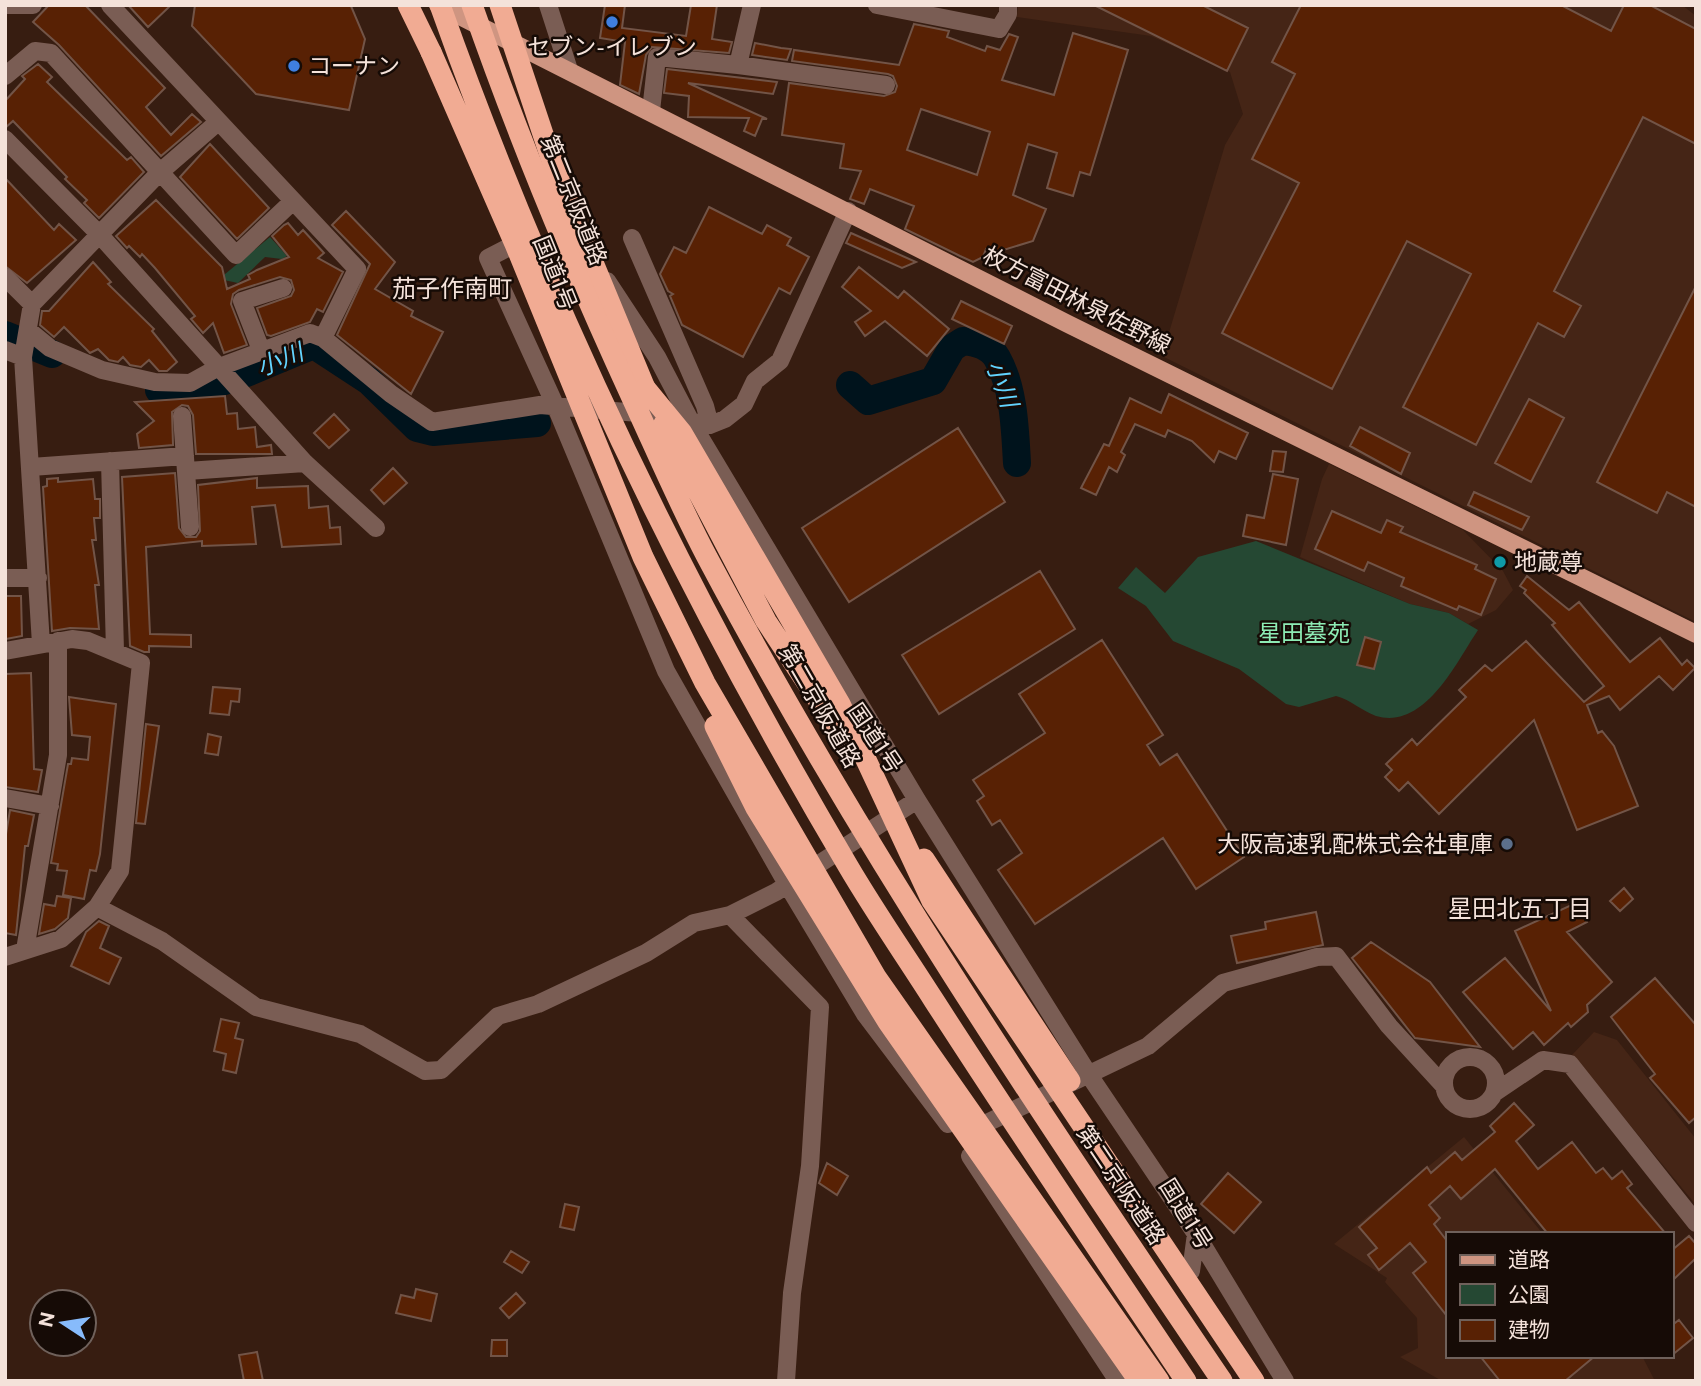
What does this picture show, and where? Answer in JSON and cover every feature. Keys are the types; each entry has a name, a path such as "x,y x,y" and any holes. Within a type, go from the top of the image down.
{"highway":[{"name":"国道1号","path":"408,5 515,244 643,557 705,683 876,977 1158,1381"},
{"path":"439,5 541,271 681,568 850,870 1186,1381"},
{"name":"第二京阪道路","path":"472,5 508,108 568,259 718,578 876,857 990,1036 1222,1381"},
{"name":"国道1号","path":"500,5 556,173 645,388 696,492 766,621 1031,1019 1191,1270 1256,1381"},
{"path":"645,388 682,433 840,704 932,901 1256,1381"},
{"path":"643,557 660,617 756,808 888,1023 1139,1381"}],"main road":[{"name":"枚方富田林泉佐野線","path":"439,5 1069,324 1696,634"}],"street":[{"path":"5,5 33,5"},
{"path":"110,5 357,269 323,338"},
{"path":"548,5 569,70"},
{"path":"738,65 752,5"},
{"path":"877,5 999,29 1008,15 1008,5"},
{"path":"5,76 35,51 51,53 236,255 292,201"},
{"path":"651,111 657,57 886,85"},
{"path":"25,950 58,755 50,642 38,578 31,467 26,343 32,304 159,173 218,122"},
{"path":"5,139 99,234 222,374 305,463 376,528"},
{"path":"5,350 26,343 50,348 102,370 155,382 190,383 222,374 261,350 310,333 323,338 391,394 432,422 540,405 663,415 710,425 725,419 744,404 755,381 780,361 848,211"},
{"path":"632,238 705,406 710,425"},
{"path":"515,244 488,258 556,407 666,671 787,884 865,1014 957,1137 1118,1381"},
{"path":"592,257 657,357 691,422 916,800 1089,1076 1196,1234 1285,1381"},
{"path":"5,277 32,304"},
{"path":"261,350 240,297 283,288"},
{"path":"182,416 190,527"},
{"path":"31,467 110,461 305,463"},
{"path":"110,461 115,651"},
{"path":"5,578 38,578"},
{"path":"5,652 50,642 88,641 141,663 120,871 97,907 61,939 5,957"},
{"path":"5,798 50,806"},
{"path":"97,907 162,941 256,1007 360,1034 425,1071 441,1070 498,1016 538,1004 634,958 694,923 730,915 787,884 916,800"},
{"path":"730,915 820,1007 810,1166 792,1293 789,1374 786,1381"},
{"path":"957,1137 1148,1046 1223,983 1317,957 1336,956 1389,1026 1444,1086 1451,1101 1466,1108 1482,1105 1494,1093 1544,1060 1570,1064 1696,1223"},
{"path":"1444,1086 1447,1069 1453,1062 1469,1056 1478,1058 1492,1068 1495,1076 1494,1093"},
{"path":"1191,1270 1196,1234"}],"shaded area":[{"path":"1018,5 1682,5 1696,16 1696,622 1162,356 1225,145 1243,114 1230,72 1151,36 1017,17"},
{"path":"1329,464 1463,530 1503,571 1513,590 1496,610 1468,624 1449,613 1410,604 1300,557 1322,479"},
{"path":"1594,1032 1617,1040 1696,1139 1696,1205 1572,1055"},
{"path":"1464,1137 1541,1232 1446,1232 1446,1358 1643,1358 1655,1381 1442,1381 1400,1357 1418,1348 1417,1318 1385,1282 1387,1278 1334,1244"}],"green space":[{"path":"270,237 287,256 282,259 265,257 238,283 219,279"},
{"name":"星田墓苑","path":"1256,541 1410,604 1449,613 1478,630 1449,675 1424,704 1410,713 1394,718 1376,716 1336,696 1299,707 1286,704 1239,669 1173,641 1146,606 1118,588 1136,567 1165,593 1198,557"}],"building":[{"path":"49,5 85,5 165,88 146,107 171,135 192,114 201,122 161,156 59,45 33,22"},
{"path":"128,5 171,5 148,27"},
{"name":"コーナン","path":"195,5 351,6 365,39 349,110 256,94 192,26"},
{"path":"605,5 625,5 622,28 686,36 691,5 717,5 712,39 732,42 729,53 652,47 646,55 639,94 620,85 625,42 600,38"},
{"path":"1094,5 1202,5 1248,28 1227,71"},
{"path":"1301,5 1561,5 1611,31 1624,5 1650,5 1696,29 1696,144 1643,117 1554,291 1581,306 1564,337 1538,323 1476,445 1403,407 1471,274 1407,241 1332,389 1222,333 1299,183 1252,159 1295,74 1272,62"},
{"path":"914,24 949,31 947,37 985,51 987,46 1000,50 1009,34 1018,37 1002,80 1054,95 1073,33 1128,50 1090,175 1080,172 1073,196 1047,188 1057,153 1028,144 1013,195 1046,209 1033,241 1000,251 999,255 986,249 983,257 973,262 905,229 914,206 870,189 864,204 850,199 861,171 840,168 844,144 782,135 789,83 884,96 895,92 897,86 893,76 888,74 792,61 794,50 899,65","holes":["921,109 990,132 977,175 907,150"]},
{"path":"755,43 791,49 787,60 752,55"},
{"path":"38,64 52,77 47,82 127,160 131,157 144,172 99,218 84,203 87,200 65,179 67,177 13,121 5,128 5,101 25,79 22,76"},
{"path":"667,69 777,82 773,94 688,83 767,119 762,119 755,136 744,131 749,118 688,117 689,96 664,93"},
{"path":"210,144 269,208 237,239 180,177"},
{"path":"5,178 54,230 59,224 76,240 27,283 5,266"},
{"path":"156,200 222,267 227,289 250,279 248,275 257,270 289,257 272,236 284,225 288,223 298,235 303,230 324,253 318,258 343,272 323,312 317,309 310,322 271,336 267,335 257,308 291,296 294,290 291,280 280,277 239,290 233,294 231,304 247,345 224,353 213,323 203,333 191,319 195,316 155,268 142,254 140,257 116,236"},
{"path":"709,207 762,234 767,225 791,238 787,245 809,257 790,294 779,288 743,357 682,325 670,296 673,294 668,291 660,274 674,247 686,253"},
{"path":"346,211 395,262 375,289 413,311 411,316 443,332 411,394 337,335 370,264 332,225"},
{"path":"851,233 916,262 902,268 846,243"},
{"path":"93,262 111,282 108,284 154,329 152,331 177,362 167,371 159,371 149,360 141,367 130,365 123,357 118,362 109,360 98,349 90,353 64,327 54,337 40,325 42,311 49,311"},
{"path":"859,267 898,298 904,291 949,329 927,356 885,321 865,336 855,322 871,311 842,287"},
{"path":"1696,286 1696,507 1667,492 1657,513 1597,482"},
{"path":"961,301 1012,326 1004,344 952,319"},
{"path":"1169,394 1248,433 1236,459 1219,451 1214,462 1192,441 1168,430 1165,437 1135,424 1121,452 1125,455 1117,472 1109,467 1096,495 1081,488 1104,444 1109,446 1130,398 1161,413"},
{"path":"225,396 227,414 237,413 238,429 255,427 257,447 271,445 272,454 196,454 193,415 188,406 182,405 172,412 173,445 139,448 137,434 154,421 135,402"},
{"path":"1529,399 1564,418 1531,482 1495,463"},
{"path":"334,414 349,430 329,448 314,433"},
{"path":"1360,427 1410,453 1401,474 1350,446"},
{"path":"958,428 1005,502 849,602 802,528"},
{"path":"1273,451 1286,452 1283,472 1270,471"},
{"path":"393,468 407,483 384,504 371,490"},
{"path":"175,473 179,528 186,537 196,537 200,531 198,485 257,478 257,488 308,486 309,508 328,506 330,528 340,527 341,544 282,547 275,505 252,507 256,544 202,546 202,541 146,547 150,634 191,635 191,647 149,646 149,652 144,652 130,646 122,477"},
{"path":"1273,474 1298,479 1286,545 1243,536 1247,515 1264,518"},
{"path":"58,478 58,482 93,479 95,499 100,499 100,518 94,518 96,540 92,540 99,585 95,585 99,629 70,628 52,631 43,487 47,486 47,479"},
{"path":"1474,492 1529,517 1522,530 1468,505"},
{"path":"1332,511 1381,533 1387,520 1403,527 1400,532 1477,565 1475,569 1496,579 1481,615 1459,606 1457,610 1401,586 1404,578 1368,562 1364,571 1315,549"},
{"path":"1040,571 1075,629 939,714 902,655"},
{"path":"1527,576 1569,610 1579,602 1630,662 1660,638 1682,665 1687,660 1695,668 1673,690 1659,676 1620,710 1609,696 1587,705 1598,733 1602,731 1614,746 1638,806 1577,830 1534,720 1439,814 1408,782 1399,791 1385,777 1392,770 1386,764 1412,739 1417,745 1466,697 1459,690 1485,665 1492,671 1526,641 1584,702 1604,686 1552,625 1555,623 1524,593 1526,590 1520,586"},
{"path":"5,596 21,596 22,636 6,639"},
{"path":"1365,637 1381,642 1374,669 1357,665"},
{"path":"1102,640 1163,735 1147,745 1160,765 1177,754 1244,857 1196,889 1163,838 1035,924 998,870 1022,853 1000,820 992,825 977,801 984,796 973,780 1045,733 1019,694"},
{"path":"31,673 34,769 42,770 38,792 5,787 5,674"},
{"path":"213,687 240,689 239,702 231,701 229,715 210,713"},
{"path":"69,697 116,704 100,854 96,871 90,870 84,899 63,895 67,871 57,870 58,864 51,863 68,764 71,764 72,758 88,760 90,737 72,735"},
{"path":"146,724 159,726 145,824 136,823"},
{"path":"208,734 221,737 218,755 205,753"},
{"path":"10,810 34,815 28,846 25,846 16,935 5,933 5,840"},
{"path":"1624,888 1633,899 1620,911 1610,901"},
{"path":"57,896 71,898 68,918 55,929 39,934 44,904 55,906"},
{"path":"1578,902 1587,922 1567,932 1612,982 1587,1005 1588,1012 1571,1027 1568,1023 1544,1045 1533,1032 1513,1049 1463,992 1505,958 1551,1011 1515,931"},
{"path":"1316,912 1323,945 1237,963 1231,936 1266,929 1265,922"},
{"path":"99,921 109,926 100,948 121,958 109,984 71,966 86,932"},
{"path":"1371,942 1430,982 1480,1047 1415,1038 1352,958"},
{"path":"1655,978 1696,1025 1696,1117 1689,1123 1650,1078 1655,1074 1611,1017"},
{"path":"221,1019 239,1023 235,1038 243,1040 236,1073 223,1070 226,1054 214,1051"},
{"path":"1514,1103 1534,1125 1516,1141 1538,1169 1572,1142 1596,1173 1603,1168 1612,1179 1622,1171 1632,1184 1627,1188 1664,1232 1546,1232 1495,1169 1461,1199 1450,1186 1429,1205 1440,1218 1434,1224 1446,1240 1446,1315 1413,1273 1426,1262 1410,1243 1379,1270 1368,1255 1377,1248 1359,1227 1427,1167 1431,1173 1455,1152 1462,1160 1495,1132 1490,1126"},
{"path":"827,1163 848,1176 837,1195 819,1183"},
{"path":"1228,1173 1261,1202 1234,1233 1201,1204"},
{"path":"565,1204 579,1207 574,1230 560,1227"},
{"path":"1689,1236 1696,1244 1696,1258 1673,1280 1673,1249"},
{"path":"511,1251 529,1262 522,1273 504,1262"},
{"path":"416,1289 437,1294 431,1321 396,1313 401,1295 414,1298"},
{"path":"516,1293 525,1303 509,1318 500,1308"},
{"path":"1679,1320 1693,1338 1673,1354 1673,1324"},
{"path":"492,1340 507,1340 507,1356 491,1356"},
{"path":"257,1352 263,1381 244,1381 239,1355"},
{"path":"1482,1358 1593,1358 1565,1381 1500,1381"}],"waterway":[{"name":"小川","path":"5,335 52,354"},
{"name":"小川","path":"850,385 868,401 933,381 952,348 963,341 982,345 997,358 1007,382 1013,409 1017,463"},
{"name":"小川","path":"159,390 180,390 220,382 314,345 369,381 417,428 433,432 537,423"}],"place":[{"name":"セブン-イレブン","path":"612,22"},
{"name":"コーナン","path":"294,66"},
{"name":"地蔵尊","path":"1500,562"},
{"name":"大阪高速乳配株式会社車庫","path":"1507,844"}],"district":[{"name":"茄子作南町","path":"452,289"},
{"name":"星田北五丁目","path":"1520,909"}]}
